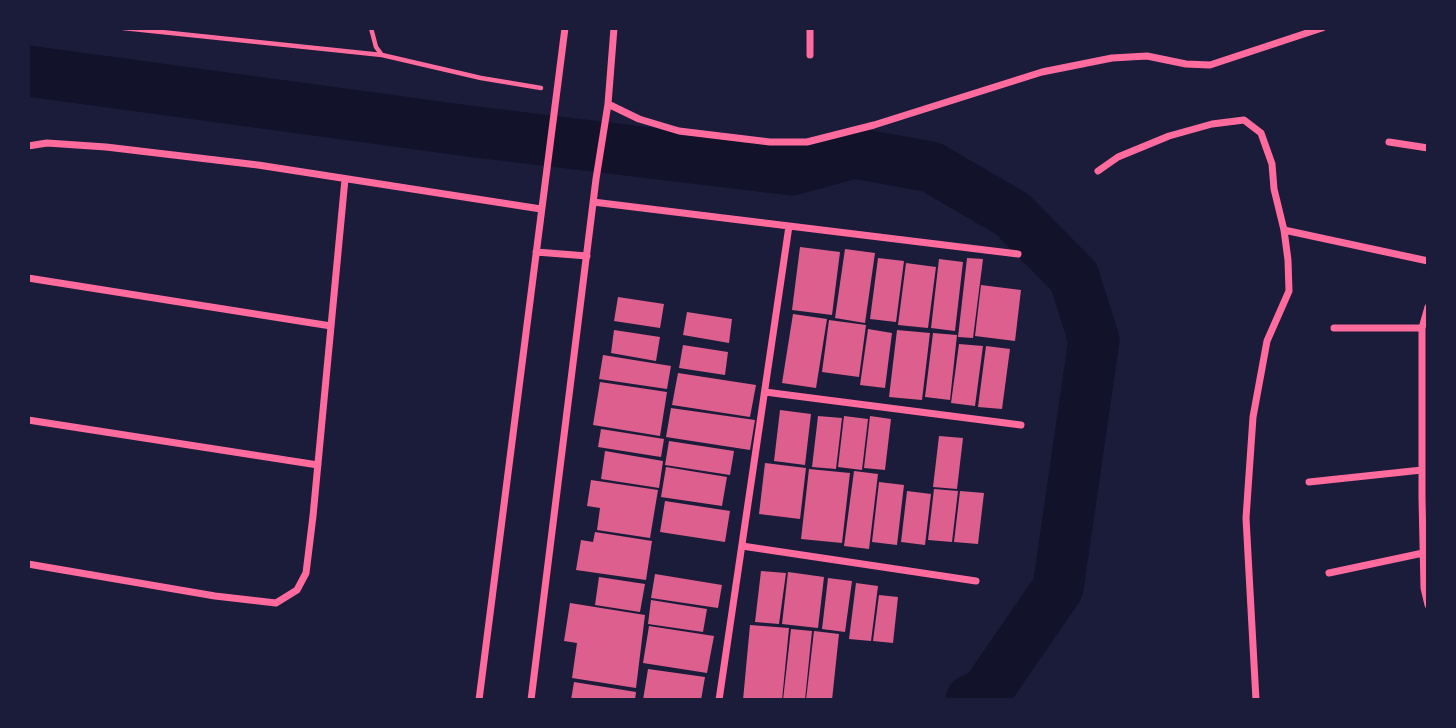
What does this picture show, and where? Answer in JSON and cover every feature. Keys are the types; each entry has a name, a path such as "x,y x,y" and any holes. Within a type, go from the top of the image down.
{"street":[{"path":"479,700 565,28"},
{"path":"531,700 593,202 608,104 614,28"},
{"path":"810,28 810,55"},
{"path":"608,104 639,120 679,131 758,141 807,142 874,125 1042,72 1112,58 1147,56 1186,64 1210,65 1322,28"},
{"path":"1098,171 1118,157 1169,136 1212,124 1244,120 1261,133 1272,164 1273,188 1284,230 1289,291 1267,341 1253,418 1247,506 1256,700"},
{"path":"1389,142 1428,148"},
{"path":"28,146 47,143 106,147 258,165 541,209"},
{"path":"28,564 215,596 276,603 297,590 306,573 345,179"},
{"path":"593,202 1018,254"},
{"path":"719,700 789,226"},
{"path":"1284,230 1428,261"},
{"path":"536,252 587,256"},
{"path":"28,278 331,326"},
{"path":"1428,307 1422,328 1426,390 1422,470 1423,553 1424,588 1428,605"},
{"path":"1334,328 1422,328"},
{"path":"765,392 1021,425"},
{"path":"28,419 318,465"},
{"path":"1309,482 1422,470"},
{"path":"742,546 976,580"},
{"path":"1329,573 1423,553"}],"path":[{"path":"123,28 382,55 481,78 555,91"},
{"path":"371,28 376,47 382,55"}],"building":[{"path":"800,247 840,252 832,315 792,310"},
{"path":"845,249 875,253 865,323 835,318"},
{"path":"878,258 904,261 896,322 870,319"},
{"path":"967,258 983,259 973,338 958,337"},
{"path":"939,259 963,262 955,331 931,328"},
{"path":"906,263 936,267 928,328 898,325"},
{"path":"981,285 1021,290 1015,341 975,336"},
{"path":"618,297 664,304 660,328 614,321"},
{"path":"687,312 732,319 729,343 683,335"},
{"path":"793,314 827,319 816,388 782,383"},
{"path":"829,320 866,325 859,377 822,372"},
{"path":"868,329 892,333 885,388 860,385"},
{"path":"614,330 660,337 656,361 611,353"},
{"path":"897,330 930,333 922,400 889,397"},
{"path":"933,333 957,335 950,400 925,397"},
{"path":"959,344 983,346 975,406 951,403"},
{"path":"683,345 728,352 725,375 679,368"},
{"path":"986,346 1010,349 1002,409 978,407"},
{"path":"603,355 671,366 667,389 599,379"},
{"path":"678,373 756,385 750,417 672,405"},
{"path":"600,382 667,392 660,436 593,425"},
{"path":"671,408 755,420 750,450 666,437"},
{"path":"780,410 811,414 805,465 774,461"},
{"path":"818,416 842,418 836,469 812,467"},
{"path":"844,416 868,419 862,470 838,467"},
{"path":"870,416 891,419 885,470 864,468"},
{"path":"601,429 664,439 661,457 598,447"},
{"path":"939,436 963,438 957,489 933,487"},
{"path":"669,441 734,451 730,475 665,465"},
{"path":"605,451 663,461 659,488 601,479"},
{"path":"765,463 806,468 800,519 759,514"},
{"path":"666,467 727,477 722,506 661,497"},
{"path":"809,469 850,473 842,543 801,539"},
{"path":"854,471 878,474 869,549 844,546"},
{"path":"591,480 658,490 650,538 597,530 600,508 587,506"},
{"path":"879,482 904,485 897,545 872,542"},
{"path":"934,489 958,491 952,542 928,540"},
{"path":"907,491 931,494 925,545 901,542"},
{"path":"960,491 984,493 978,544 954,542"},
{"path":"665,501 730,511 725,542 660,532"},
{"path":"595,532 652,541 646,580 576,570 581,540 593,542"},
{"path":"761,571 786,573 779,624 755,622"},
{"path":"788,572 824,577 818,628 782,624"},
{"path":"655,574 722,585 718,608 651,598"},
{"path":"599,577 645,584 640,612 595,605"},
{"path":"828,578 852,581 845,632 822,629"},
{"path":"856,583 878,586 871,641 849,639"},
{"path":"879,595 898,597 893,643 873,641"},
{"path":"651,600 707,609 703,632 648,624"},
{"path":"570,603 645,615 636,688 572,678 577,643 564,641"},
{"path":"750,625 789,628 782,700 743,700"},
{"path":"649,626 714,636 707,673 643,663"},
{"path":"791,629 812,631 805,700 783,700"},
{"path":"814,631 839,634 832,700 806,700"},
{"path":"648,669 705,677 701,700 643,700"},
{"path":"574,682 636,692 635,700 571,700"}],"waterway":[{"path":"28,71 476,132 792,170 854,153 931,167 1012,214 1074,277 1094,340 1058,588 985,694 971,700"}]}
